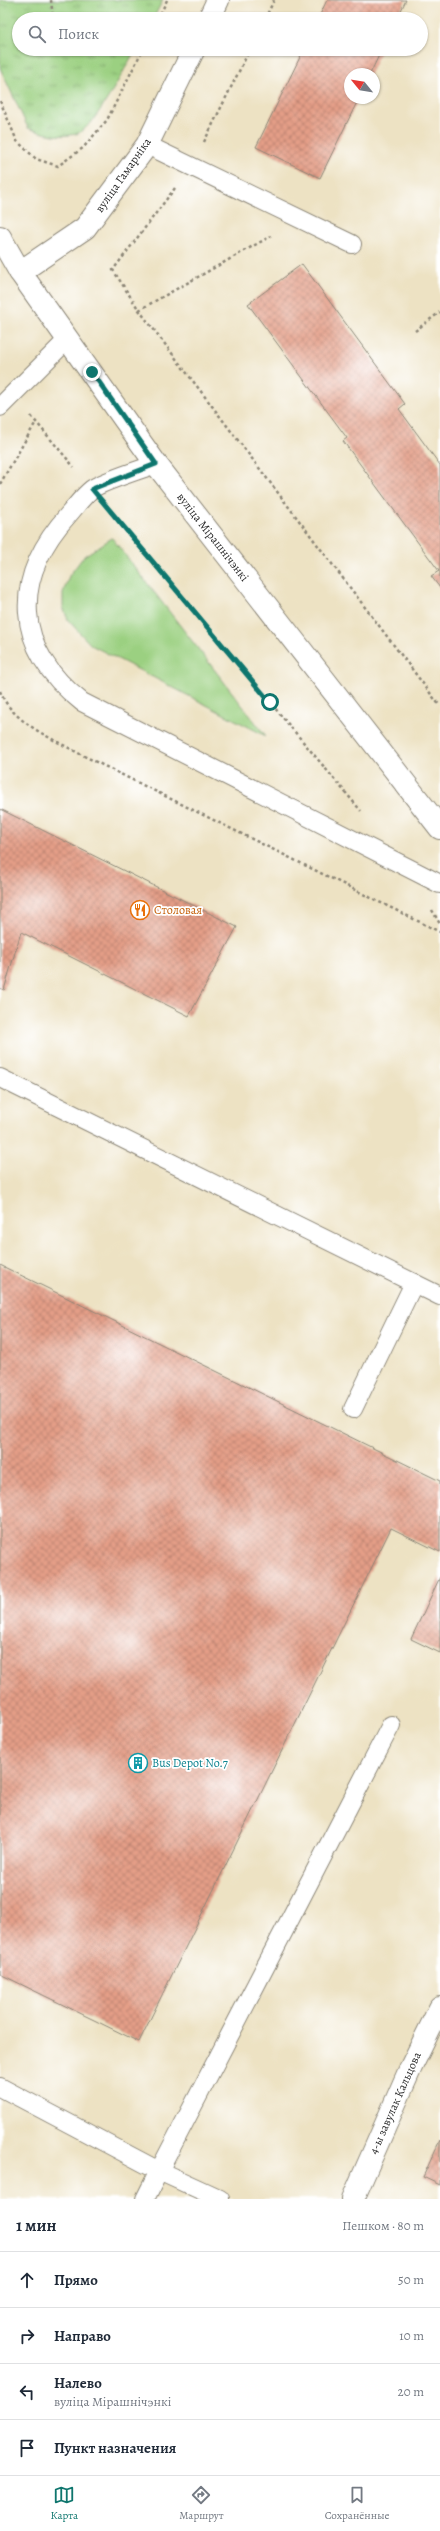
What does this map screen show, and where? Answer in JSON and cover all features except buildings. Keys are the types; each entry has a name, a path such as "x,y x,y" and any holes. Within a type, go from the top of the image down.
{"main road":[{"path":"212,12 218,0"},
{"name":"вуліца Гамарніка","path":"20,272 85,228 146,145 190,56"},
{"name":"вуліца Мірашнічэнкі","path":"0,237 20,272 156,464 440,828"},
{"name":"4-ы завулак Кальцова","path":"353,2199 411,2067 440,2008"}],"lane":[{"path":"146,145 352,244"},
{"path":"0,407 68,339"},
{"path":"156,464 92,489 57,527 40,556 28,589 27,618 36,646 44,663 61,686 82,702 440,884"},
{"path":"0,1078 440,1296"},
{"path":"353,1409 414,1283"},
{"path":"145,2199 391,1724"},
{"path":"0,2087 159,2171 220,2199"}],"path":[{"path":"51,0 52,12"},
{"path":"161,12 167,0"},
{"path":"268,12 274,0"},
{"path":"0,101 17,141 36,159 58,166 83,148 107,120 139,56"},
{"path":"139,310 300,219"},
{"path":"415,331 440,312"},
{"path":"151,324 440,706"},
{"path":"13,393 365,816"},
{"path":"0,484 36,422"},
{"path":"0,691 3,699 27,724 80,754 440,932"},
{"path":"410,869 440,924"}],"green space":[{"path":"0,0 163,0 157,12 12,12 12,56 132,56 100,110 84,130 76,134 64,136 46,134 28,128 0,68"},
{"path":"112,538 266,736 91,645 68,620 63,607 63,593 69,576 84,556"}],"place":[{"name":"Столовая","path":"140,910"},
{"name":"Bus Depot No.7","path":"138,1763"}],"route":[{"path":"92,372 156,464 92,489 270,702"}]}
